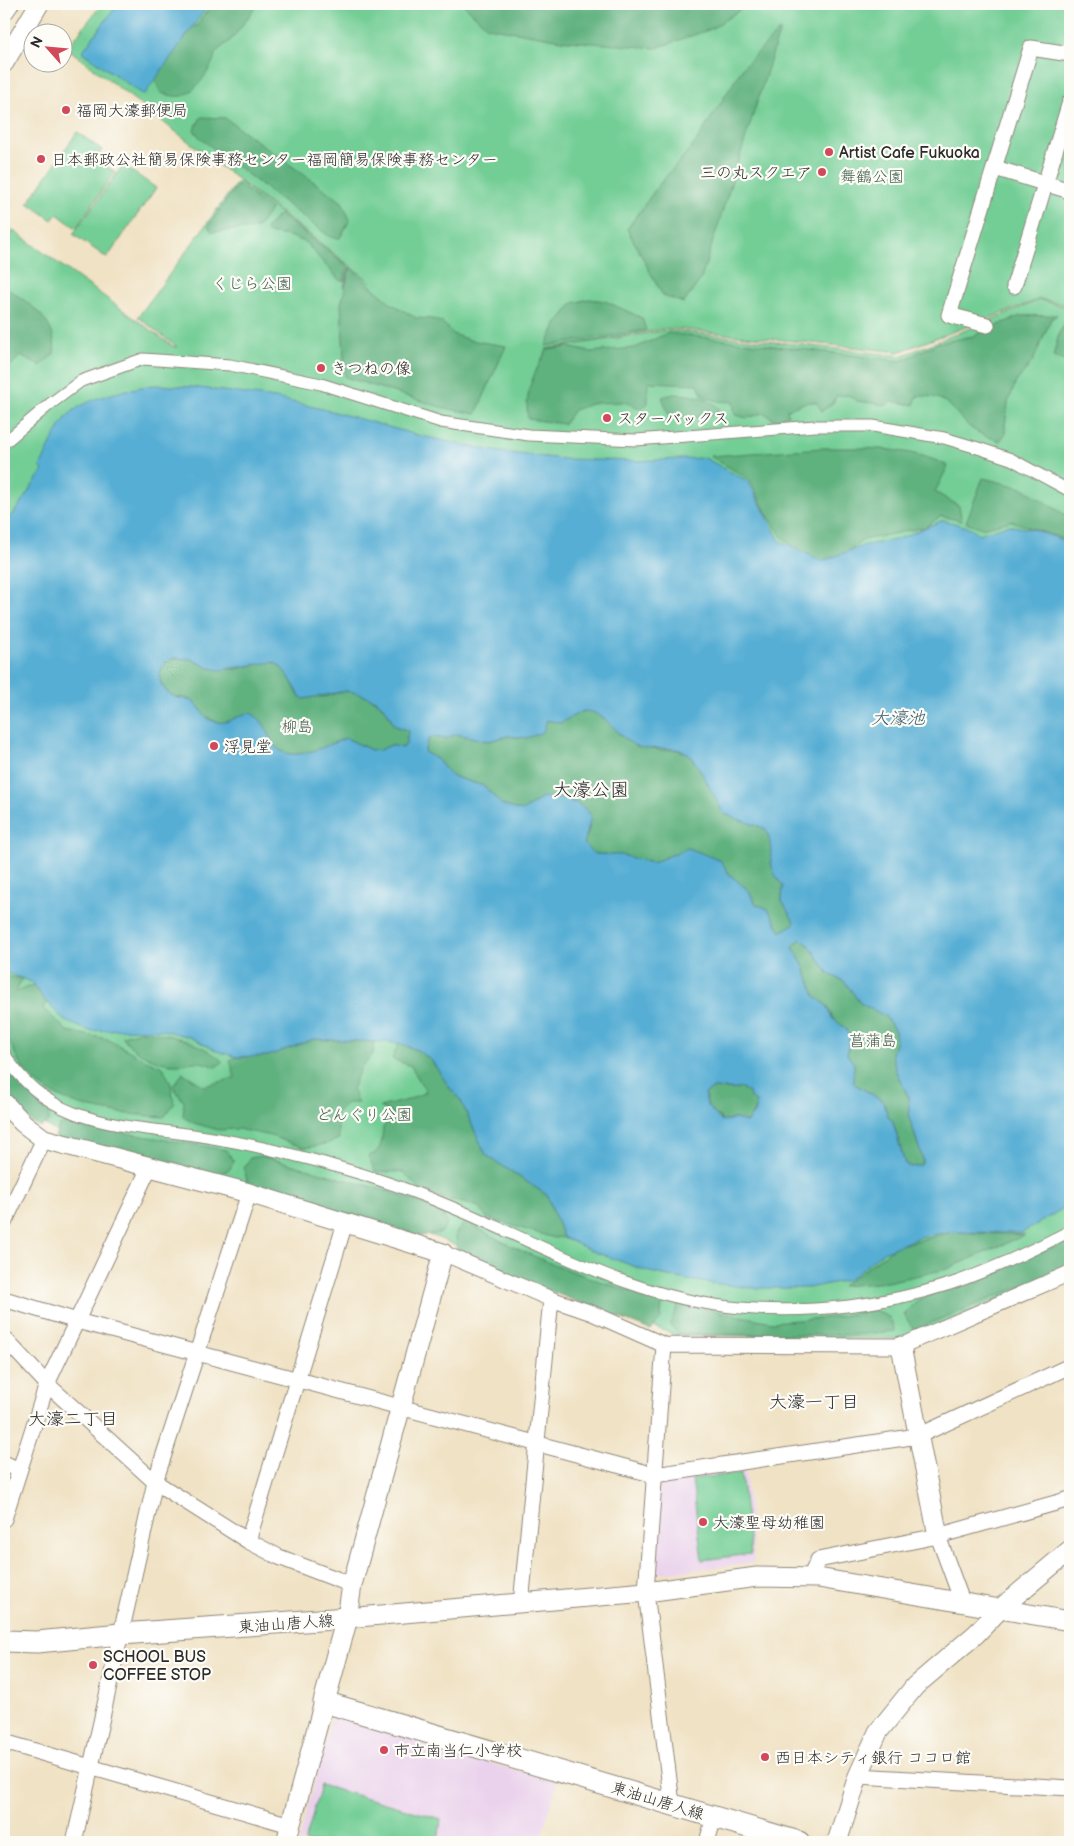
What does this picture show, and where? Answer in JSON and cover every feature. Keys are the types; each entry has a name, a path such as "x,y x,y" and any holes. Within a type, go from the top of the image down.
{"main road":[{"name":"東油山唐人線","path":"4,1641 37,1642 347,1618 324,1702 799,1842"}],"street":[{"path":"4,11 8,4"},
{"path":"4,63 39,4"},
{"path":"987,325 949,315 1031,48 1070,54"},
{"path":"1014,286 1070,102"},
{"path":"995,168 1070,191"},
{"path":"4,443 80,382 143,360 160,360 230,365 321,384 441,422 529,435 636,440 814,426 873,426 944,438 978,448 1011,460 1070,491"},
{"path":"4,1053 10,1064 27,1082 65,1111 100,1123 191,1135 272,1150 384,1181 469,1214 581,1266 635,1286 698,1302 741,1308 780,1310 837,1307 894,1299 950,1284 1015,1259 1070,1231"},
{"path":"4,1104 23,1123 44,1139 148,1168 250,1193 443,1253 592,1313 664,1345 900,1346 1070,1273"},
{"path":"4,1222 44,1139"},
{"path":"4,1518 47,1384 148,1168"},
{"path":"74,1842 154,1482 250,1193"},
{"path":"248,1541 345,1223"},
{"path":"443,1253 352,1585 347,1618 646,1592 757,1577 810,1578 962,1604 1001,1608 1070,1621"},
{"path":"4,1298 77,1321 655,1475 918,1436 1070,1366"},
{"path":"521,1604 551,1298"},
{"path":"4,1338 47,1384 154,1482 248,1541 279,1557 352,1585"},
{"path":"664,1345 646,1592 672,1804"},
{"path":"900,1346 938,1536 962,1604"},
{"path":"4,1463 19,1470"},
{"path":"810,1578 818,1560 938,1536 1070,1499"},
{"path":"837,1842 858,1776 878,1732 915,1686 976,1634 1001,1608 1070,1550"},
{"path":"4,1742 90,1768 288,1834 324,1702"},
{"path":"858,1776 1070,1788"},
{"path":"707,1842 714,1817"}],"shaded area":[{"name":"大濠聖母幼稚園","path":"745,1467 754,1563 652,1574 660,1482"},
{"name":"市立南当仁小学校","path":"332,1717 557,1782 541,1838 556,1842 298,1842"}],"green space":[{"name":"大濠公園","path":"102,4 1070,4 1070,306 1040,299 899,352 668,328 546,349 668,330 901,356 1040,300 1070,308 1070,1268 906,1339 675,1335 565,1293 436,1237 77,1145 19,1108 4,1094 4,224 174,347 177,347 138,317 238,181 349,266 344,287 350,267 371,282 72,52 72,42"},
{"path":"214,4 258,4 232,39 215,53 208,71 193,90 182,96 161,93 153,77 187,26 198,26 202,17"},
{"path":"463,4 637,4 651,6 743,4 740,10 711,29 656,48 568,41 487,27"},
{"path":"780,30 701,279 684,303 663,296 627,229 658,186 696,142 744,66"},
{"path":"201,117 225,118 342,202 350,220 340,238 330,237 201,139 194,130"},
{"path":"77,132 102,150 96,159 115,172 76,228 57,214 52,220 28,203"},
{"path":"123,165 156,188 107,258 73,234"},
{"path":"238,184 271,209 257,228 212,232 208,226"},
{"path":"279,214 347,266 344,281 339,280 305,242 289,236 267,233 266,229"},
{"path":"350,268 392,304 416,318 432,319 443,323 453,334 469,340 506,346 476,414 444,408 345,377 341,304"},
{"path":"4,286 32,306 47,322 52,332 54,354 40,366 20,356 4,373"},
{"path":"589,299 605,301 642,318 646,330 546,346 557,323 573,303"},
{"path":"1057,315 1051,319 1033,361 1016,382 1008,403 1006,433 1000,441 974,430 949,405 937,398 928,396 917,396 914,405 891,401 886,405 857,401 848,395 836,396 834,402 822,411 816,402 806,402 787,410 788,415 775,420 764,413 747,418 735,415 733,402 718,401 703,396 698,384 648,382 648,403 642,409 624,402 594,403 574,410 564,424 528,419 527,400 531,383 547,350 568,347 590,352 635,348 668,333 901,361 938,343 973,336 1020,316"},
{"path":"1070,316 1070,363 1053,357 1059,333"},
{"path":"674,394 705,399 716,405 720,410 709,417 670,418 662,397"},
{"path":"822,448 870,448 902,452 933,459 948,466 935,492 959,506 962,521 941,516 925,527 863,540 847,552 821,561 795,548 782,537 767,514 750,480 710,456"},
{"path":"983,478 1023,488 1070,518 1070,541 1011,521 982,528 966,522"},
{"name":"柳島","path":"174,658 191,659 209,668 237,669 264,662 273,662 280,666 289,677 299,696 323,697 346,691 361,694 369,697 381,706 387,712 394,725 408,731 406,744 403,748 391,745 378,751 371,750 346,738 306,753 286,753 277,749 261,721 250,713 232,722 218,722 208,717 193,702 186,698 173,696 167,692 161,681 161,670 168,661"},
{"path":"583,711 593,711 600,715 612,724 620,735 659,750 678,750 688,754 700,769 724,814 766,829 775,872 783,886 782,901 796,922 781,932 768,909 756,904 748,890 729,874 721,861 688,848 652,863 621,855 594,854 584,844 590,826 537,801 522,811 502,805 484,786 451,776 437,759 424,752 428,740 432,737 446,739 456,734 488,741 508,736 521,738 547,720 560,723"},
{"name":"菖蒲島","path":"800,939 809,945 829,974 845,982 860,1003 885,1016 895,1031 896,1041 892,1054 897,1074 908,1096 910,1120 923,1160 921,1165 911,1167 905,1164 893,1122 888,1116 883,1101 856,1085 853,1081 854,1064 847,1054 851,1042 845,1028 835,1022 827,1006 815,996 804,967 793,947"},
{"path":"4,976 22,979 15,992 42,982 55,987 43,1008 67,1031 107,1039 163,1067 171,1084 174,1104 164,1117 127,1114 90,1107 72,1102 39,1084 22,1067 4,1035"},
{"path":"140,1031 162,1034 195,1044 223,1062 215,1067 202,1062 173,1064 160,1062 137,1051 123,1036"},
{"path":"314,1039 374,1042 373,1054 361,1067 352,1089 358,1103 347,1103 336,1113 339,1139 326,1144 305,1148 271,1136 238,1129 218,1130 194,1123 183,1117 184,1102 173,1086 183,1073 204,1086 235,1078 230,1060 237,1057 268,1056"},
{"path":"399,1043 417,1050 431,1060 461,1101 486,1155 547,1195 563,1237 554,1238 487,1218 479,1207 423,1193 403,1172 375,1172 369,1156 374,1154 379,1148 383,1127 395,1115 380,1107 408,1100 426,1092 411,1066 392,1059"},
{"path":"4,1066 49,1112 49,1121 41,1127 32,1123 4,1093"},
{"path":"714,1088 741,1088 751,1095 754,1099 755,1107 747,1122 735,1119 721,1121 720,1117 713,1113 709,1108 705,1094"},
{"path":"66,1123 226,1150 234,1161 230,1169 216,1176 54,1140 59,1126"},
{"path":"262,1156 386,1191 441,1210 447,1224 441,1233 420,1236 248,1185 244,1168 250,1158"},
{"path":"466,1221 511,1246 536,1257 587,1277 662,1302 661,1319 651,1330 457,1255 456,1233"},
{"path":"952,1232 1025,1235 947,1269 887,1282 842,1286 896,1246"},
{"path":"1061,1244 1070,1244 1070,1266 914,1330 904,1315 918,1300"},
{"path":"678,1304 772,1322 837,1317 873,1309 890,1318 895,1331 856,1335 678,1334 670,1324"},
{"path":"741,1473 751,1554 702,1560 692,1479"},
{"path":"321,1785 441,1819 438,1842 305,1842"}],"water":[{"path":"118,4 209,4 144,95 82,52"},
{"name":"大濠池","path":"153,385 193,387 275,398 331,411 421,436 493,451 563,459 635,461 705,458 749,482 780,541 822,561 865,545 896,540 943,520 971,528 979,534 1008,525 1035,530 1070,543 1070,1204 1022,1233 947,1232 920,1237 883,1252 848,1280 808,1288 751,1288 687,1280 650,1272 592,1251 563,1237 547,1195 486,1155 461,1101 431,1060 417,1050 399,1043 314,1039 268,1056 237,1057 217,1051 190,1037 162,1030 123,1029 90,1031 65,1021 44,999 32,982 4,972 4,522 14,513 43,470 40,467 55,435 62,423 73,411 106,396","holes":["174,658 191,659 209,668 220,670 273,662 280,666 304,699 346,691 376,700 387,711 394,725 408,731 406,744 403,748 391,745 378,751 371,750 346,738 306,753 286,753 277,749 264,724 251,713 227,722 217,722 208,719 195,703 173,696 167,692 160,681 160,676 163,665","583,711 593,712 601,716 634,745 643,748 667,748 684,751 688,754 703,774 724,814 766,829 769,838 771,864 783,886 782,901 795,923 781,932 768,909 756,904 748,890 729,874 721,861 688,848 652,863 621,855 594,854 584,844 591,817 584,807 571,801 544,797 522,811 502,805 484,786 451,776 437,759 424,752 428,740 432,737 446,739 456,734 488,741 508,736 527,738 543,732 547,720 560,723","800,939 809,945 829,974 845,982 860,1003 885,1016 895,1031 896,1041 892,1054 897,1074 908,1096 910,1120 923,1160 921,1165 911,1167 905,1164 893,1122 888,1116 883,1101 856,1085 853,1081 854,1064 847,1054 850,1037 845,1028 832,1018 827,1006 815,996 804,967 793,947","714,1088 741,1088 749,1092 750,1098 756,1102 755,1112 747,1122 735,1119 721,1121 707,1105 705,1094"]}],"place":[{"name":"福岡大濠郵便局","path":"66,110"},
{"name":"Artist Cafe Fukuoka","path":"829,152"},
{"name":"日本郵政公社簡易保険事務センター福岡簡易保険事務センター","path":"41,159"},
{"name":"三の丸スクエア","path":"822,172"},
{"name":"きつねの像","path":"321,368"},
{"name":"スターバックス","path":"607,418"},
{"name":"浮見堂","path":"214,746"},
{"name":"大濠聖母幼稚園","path":"703,1522"},
{"name":"SCHOOL BUS COFFEE STOP","path":"93,1665"},
{"name":"市立南当仁小学校","path":"384,1750"},
{"name":"西日本シティ銀行 ココロ館","path":"765,1757"}],"district":[{"name":"大濠公園","path":"591,789"},
{"name":"大濠一丁目","path":"814,1402"},
{"name":"大濠二丁目","path":"73,1419"}],"park label":[{"name":"舞鶴公園","path":"872,176"},
{"name":"くじら公園","path":"252,283"},
{"name":"どんぐり公園","path":"364,1114"}]}
